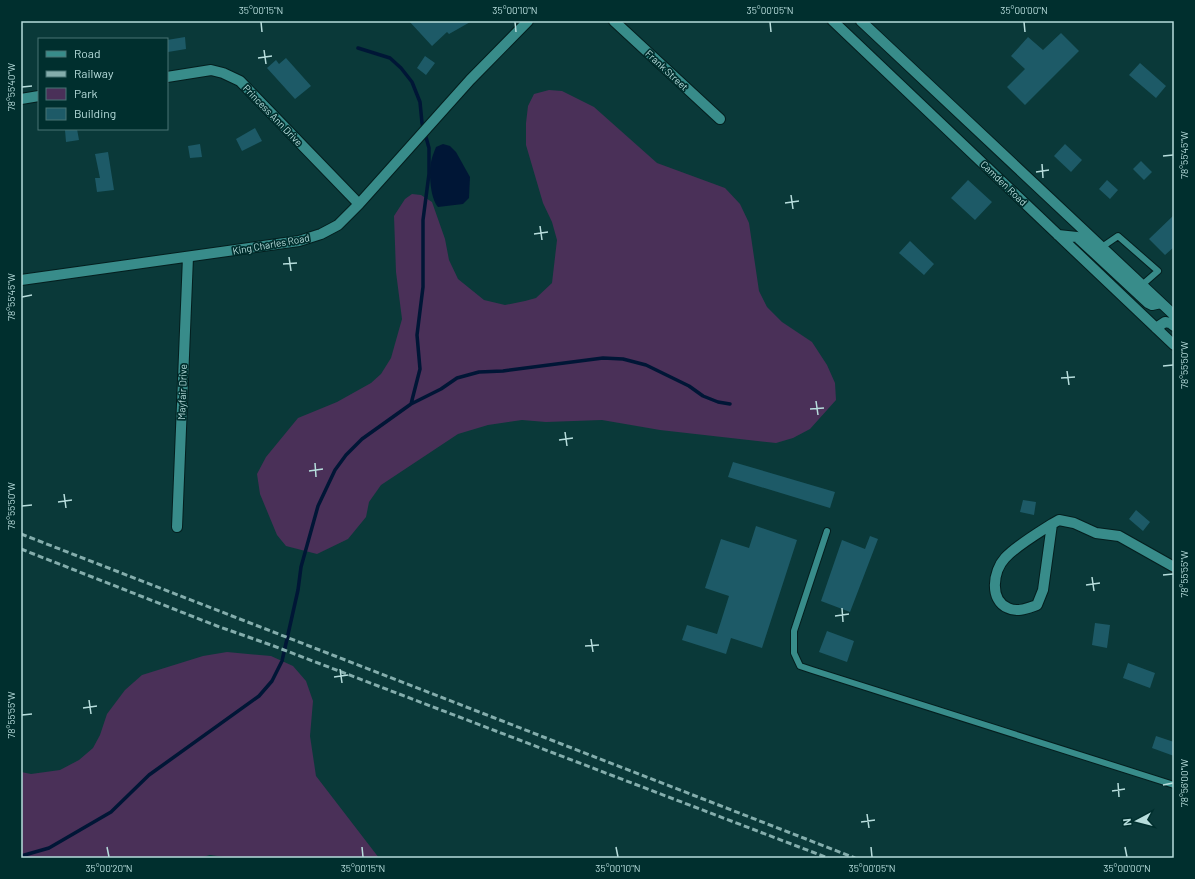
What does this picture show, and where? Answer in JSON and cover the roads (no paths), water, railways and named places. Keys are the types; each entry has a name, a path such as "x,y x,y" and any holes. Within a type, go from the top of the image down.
{"street":[{"name":"King Charles Road","path":"21,280 299,241 321,234 338,225 360,204 470,80 528,21"},
{"name":"Frank Street","path":"614,21 720,118"},
{"name":"Camden Road","path":"833,21 1174,345"},
{"name":"Camden Road","path":"861,21 1174,315"},
{"name":"Princess Ann Drive","path":"168,77 211,70 223,73 240,81 360,204"},
{"path":"21,99 38,96"},
{"path":"1058,235 1078,237 1148,303 1161,303"},
{"name":"Mayfair Drive","path":"176,527 188,257"},
{"path":"1156,328 1165,322 1174,326"},
{"path":"1052,524 1043,590 1037,605 1024,610 1009,609 999,603 996,592 995,578 998,569 1005,558 1052,524 1059,520 1074,523 1096,533 1119,536 1174,566"}],"lane":[{"path":"1102,247 1118,236 1158,272 1142,285"},
{"path":"827,531 794,631 794,652 800,666 1174,785"}],"water":[{"path":"443,144 450,146 456,152 470,177 469,198 463,204 438,207 433,198 430,179 432,156 436,147"}],"waterway":[{"path":"358,48 390,58 401,68 412,82 420,102 422,123 429,148 429,174 423,220 423,287 417,335 420,369 411,404"},
{"path":"21,856 49,848 111,812 149,775 259,696 272,681 282,661 298,590 301,567 318,506 335,470 346,455 362,439 411,404 441,389 457,378 479,372 503,371 603,358 623,359 646,365 689,386 703,396 718,402 730,404"}],"railway":[{"path":"21,534 855,858"},
{"path":"21,549 217,626 271,645 828,858"}]}
